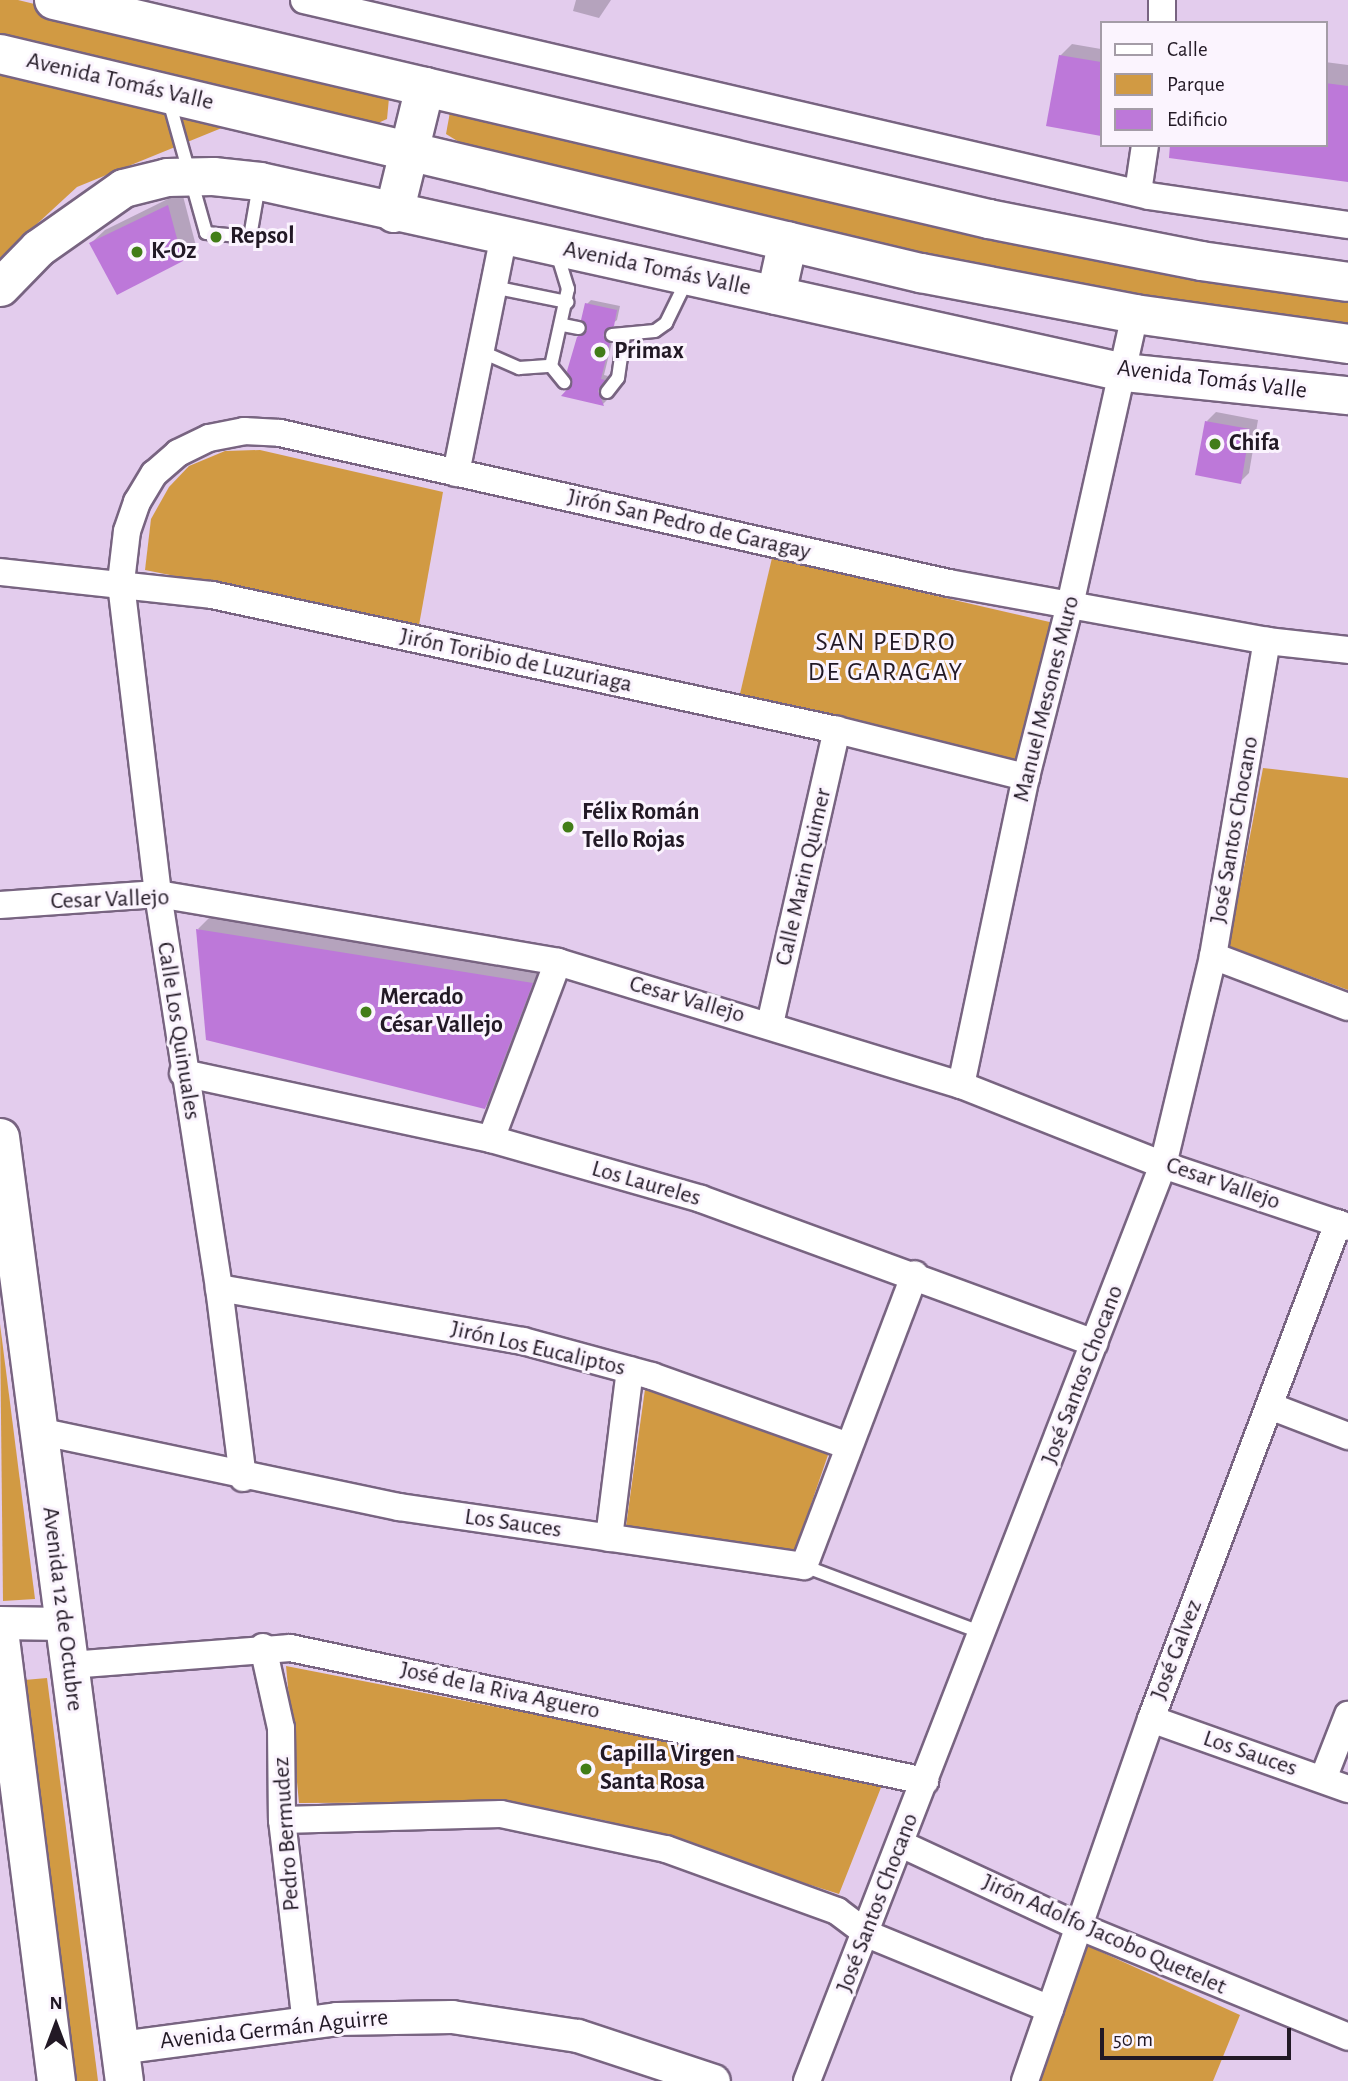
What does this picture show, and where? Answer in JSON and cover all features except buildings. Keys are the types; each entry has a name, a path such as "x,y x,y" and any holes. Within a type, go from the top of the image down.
{"main road":[{"path":"54,0 989,219 1201,261 1348,282"},
{"name":"Avenida Tomás Valle","path":"0,54 921,272 1135,314 1348,344"},
{"path":"394,213 425,87"},
{"name":"Avenida Tomás Valle","path":"0,287 38,248 123,188 167,177 260,181 394,213 689,275 1124,372 1348,395"},
{"path":"776,295 788,241"},
{"name":"Avenida 12 de Octubre","path":"0,1137 122,2064"},
{"path":"0,1638 56,2081"}],"street":[{"path":"304,0 1138,192 1348,225"},
{"path":"1163,0 1163,21"},
{"path":"1138,192 1145,147"},
{"path":"456,473 504,235"},
{"name":"Manuel Mesones Muro","path":"961,1085 1026,777 1070,605 1135,314"},
{"name":"Jirón San Pedro de Garagay","path":"121,582 127,531 154,474 178,453 209,438 244,432 280,433 950,583 1267,641 1348,650"},
{"name":"Jirón Toribio de Luzuriaga","path":"0,572 121,582 212,595 837,730 1026,777"},
{"name":"Calle Los Quinuales","path":"121,582 158,894 183,1073 219,1288 243,1478"},
{"name":"José Santos Chocano","path":"807,2081 867,1934 1163,1165 1213,956 1267,641"},
{"name":"Calle Marin Quimer","path":"770,1024 837,730"},
{"name":"Cesar Vallejo","path":"0,905 158,894 558,962 770,1024 961,1085 1163,1165 1343,1225"},
{"path":"1213,956 1348,1007"},
{"path":"491,1139 558,962"},
{"name":"Los Laureles","path":"183,1073 491,1139 701,1199 915,1274 1095,1343"},
{"name":"José Galvez","path":"1025,2081 1151,1719 1270,1406 1343,1225"},
{"path":"804,1566 915,1274"},
{"name":"Jirón Los Eucaliptos","path":"219,1288 523,1340 630,1370 849,1446"},
{"path":"609,1538 630,1370"},
{"path":"1270,1406 1348,1436"},
{"name":"Los Sauces","path":"38,1431 243,1478 399,1507 804,1566"},
{"path":"0,1623 64,1624"},
{"name":"José de la Riva Aguero","path":"69,1665 262,1647 289,1648 925,1781"},
{"name":"Pedro Bermudez","path":"262,1647 281,1728 282,1819 306,2023"},
{"path":"1324,1779 1348,1715"},
{"name":"Los Sauces","path":"1151,1719 1348,1789"},
{"path":"282,1819 501,1814 666,1849 836,1911 867,1934 1050,2009"},
{"name":"Jirón Adolfo Jacobo Quetelet","path":"901,1844 1078,1926 1348,2037"},
{"name":"Avenida Germán Aguirre","path":"122,2064 306,2023 410,2016 493,2021 578,2036 714,2081"}],"lane":[{"path":"166,93 206,233 250,237 260,181"},
{"path":"551,366 564,325 568,289 554,246"},
{"path":"607,392 618,378 618,335 655,331 666,323 689,275"},
{"path":"493,287 567,302"},
{"path":"564,325 579,328"},
{"path":"480,351 519,368 551,366"},
{"path":"551,366 564,382"},
{"name":"Los Sauces","path":"804,1566 982,1634"}],"green space":[{"path":"0,0 18,0 377,87 389,98 387,119 378,123 0,33"},
{"path":"0,74 234,123 77,187 0,258"},
{"path":"450,112 1348,291 1348,330 1040,283 459,142 446,134"},
{"path":"260,450 443,492 419,625 145,570 151,519 169,487 189,466 225,451"},
{"path":"772,558 1054,623 1020,763 739,698"},
{"path":"1263,768 1348,778 1348,990 1229,946"},
{"path":"0,1324 35,1599 3,1601"},
{"path":"645,1389 829,1452 795,1551 626,1526"},
{"path":"286,1666 882,1785 839,1894 607,1821 517,1802 299,1803"},
{"path":"47,1678 98,2081 58,2081 13,1681"},
{"path":"1086,1945 1240,2015 1213,2081 1039,2081"}],"place":[{"name":"Repsol","path":"216,237"},
{"name":"K-Oz","path":"137,252"},
{"name":"Primax","path":"600,352"},
{"name":"Chifa","path":"1215,444"},
{"name":"Félix Román Tello Rojas","path":"568,827"},
{"name":"Mercado César Vallejo","path":"366,1012"},
{"name":"Capilla Virgen Santa Rosa","path":"586,1769"}],"district":[{"name":"SAN PEDRO DE GARAGAY","path":"886,658"}]}
